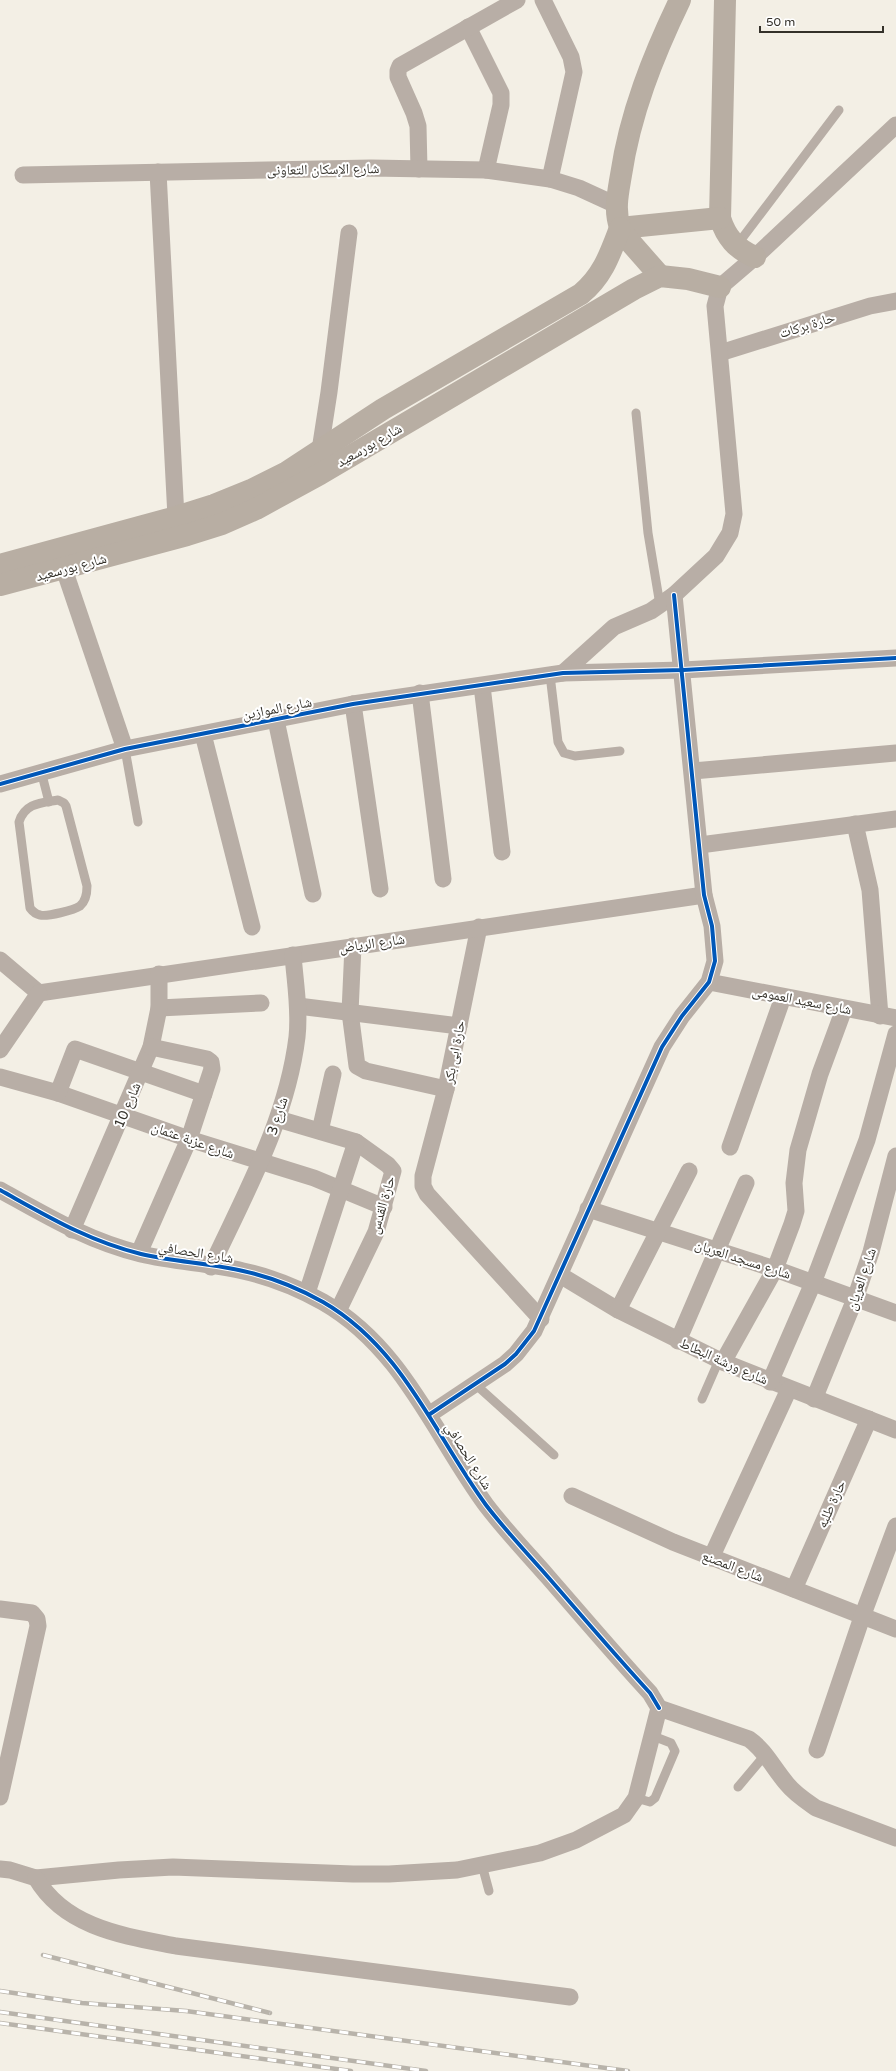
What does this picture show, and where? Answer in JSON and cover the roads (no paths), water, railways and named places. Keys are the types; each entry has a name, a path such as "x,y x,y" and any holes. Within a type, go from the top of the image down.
{"main road":[{"path":"680,0 650,67 635,111 625,149 616,205 620,228 660,276 699,281 720,287"},
{"path":"725,0 720,218 728,238 736,246 755,257"},
{"path":"620,228 720,218"},
{"name":"شارع بورسعيد","path":"0,565 176,517 214,505 251,490 286,472 383,409 581,294 599,277 610,256 620,228"},
{"name":"شارع بورسعيد","path":"0,585 64,569 208,528 256,509 327,470 634,289 660,276"}],"street":[{"path":"419,169 418,126 398,71 405,62 517,0"},
{"path":"543,0 571,57 574,72 550,179"},
{"path":"468,27 501,93 501,105 486,170"},
{"path":"556,674 614,627 660,605 674,595 716,556 730,533 734,514 715,306 720,287 755,257 896,125"},
{"name":"شارع الإسكان التعاونى","path":"23,175 419,169 486,170 550,179 579,188 616,205"},
{"path":"158,172 176,517"},
{"path":"320,450 329,392 349,233"},
{"name":"حارة بركات","path":"720,353 862,308 896,301"},
{"path":"64,569 125,749"},
{"path":"430,1414 516,1354 525,1343 541,1318 588,1209 662,1047 682,1016 709,982 715,961 712,926 704,895 683,670 674,595"},
{"name":"شارع الموازين","path":"0,784 41,771 125,749 353,704 420,693 482,686 556,674 683,670 896,658"},
{"path":"482,686 502,852"},
{"path":"420,693 443,879"},
{"path":"353,704 380,889"},
{"path":"276,720 313,894"},
{"path":"203,734 252,927"},
{"path":"693,771 896,753"},
{"path":"700,845 896,819"},
{"path":"855,824 870,890 888,1017"},
{"name":"شارع الرياض","path":"39,993 159,974 704,895"},
{"name":"حارة ابى بكر","path":"479,927 446,1089 423,1176 423,1186 427,1194 541,1318"},
{"path":"353,946 350,1012 355,1058 360,1069 446,1089"},
{"name":"شارع 3","path":"212,1267 278,1119 290,1073 297,1036 298,1006 292,955"},
{"path":"0,960 39,993 0,1050"},
{"name":"شارع 10","path":"72,1230 123,1116 151,1047 159,1008 159,974"},
{"name":"شارع سعيد العمومى","path":"709,982 888,1017"},
{"path":"730,1147 783,997"},
{"path":"159,1008 261,1003"},
{"path":"298,1006 459,1026"},
{"path":"721,1361 775,1269 796,1211 794,1183 798,1150 820,1074 844,1008"},
{"path":"770,1382 813,1283 867,1140 896,1034"},
{"path":"139,1254 189,1139 212,1069 211,1062 207,1059 151,1047"},
{"path":"58,1093 75,1049 204,1094"},
{"path":"320,1131 333,1074"},
{"name":"شارع عزبة عثمان","path":"0,1077 58,1093 189,1139 342,1188 384,1207"},
{"name":"حارة القدس","path":"278,1119 356,1142 388,1165 393,1171 376,1232 338,1311"},
{"path":"307,1293 356,1142"},
{"name":"شارع العريان","path":"814,1399 855,1299 871,1252 896,1156"},
{"path":"618,1310 689,1171"},
{"path":"678,1341 746,1183"},
{"name":"شارع الحصافي","path":"0,1190 72,1230 139,1254 174,1262 241,1271 274,1279 307,1293 338,1311 371,1338 388,1356 430,1414 486,1505 650,1693 659,1708"},
{"name":"شارع مسجد العريان","path":"588,1209 775,1269 896,1313"},
{"name":"شارع ورشة البطاط","path":"560,1275 618,1310 721,1361 770,1382 896,1430"},
{"path":"711,1558 790,1389"},
{"name":"حارة طلبه","path":"794,1589 869,1419"},
{"name":"شارع المصنع","path":"572,1496 711,1558 794,1589 896,1630"},
{"path":"817,1750 862,1617 896,1526"},
{"path":"0,1609 32,1613 38,1619 38,1626 0,1797"},
{"path":"0,1869 10,1870 36,1878 152,1868 353,1874 457,1870 540,1853 576,1840 624,1815 636,1798 659,1708 741,1735 755,1743 788,1786 816,1808 896,1837"},
{"path":"36,1878 44,1891 69,1912 91,1925 115,1934 176,1946 570,1997"}],"lane":[{"path":"736,246 839,110"},
{"path":"636,413 648,533 660,605"},
{"path":"556,674 558,742 564,753 575,756 620,751"},
{"path":"125,749 138,822"},
{"path":"41,771 49,802"},
{"path":"58,800 66,806 87,886 87,893 79,906 72,910 43,916 38,915 30,908 19,822 21,815 31,805 49,802 58,800"},
{"path":"702,1399 721,1361"},
{"path":"475,1384 554,1455"},
{"path":"636,1798 650,1802 655,1798 675,1751 670,1742 653,1736"},
{"path":"738,1787 764,1754"},
{"path":"482,1864 489,1891"}],"railway":[{"path":"43,1955 270,2013"},
{"path":"0,1991 82,2003 186,2011 628,2071"},
{"path":"0,2012 426,2071"},
{"path":"0,2023 351,2071"}]}
